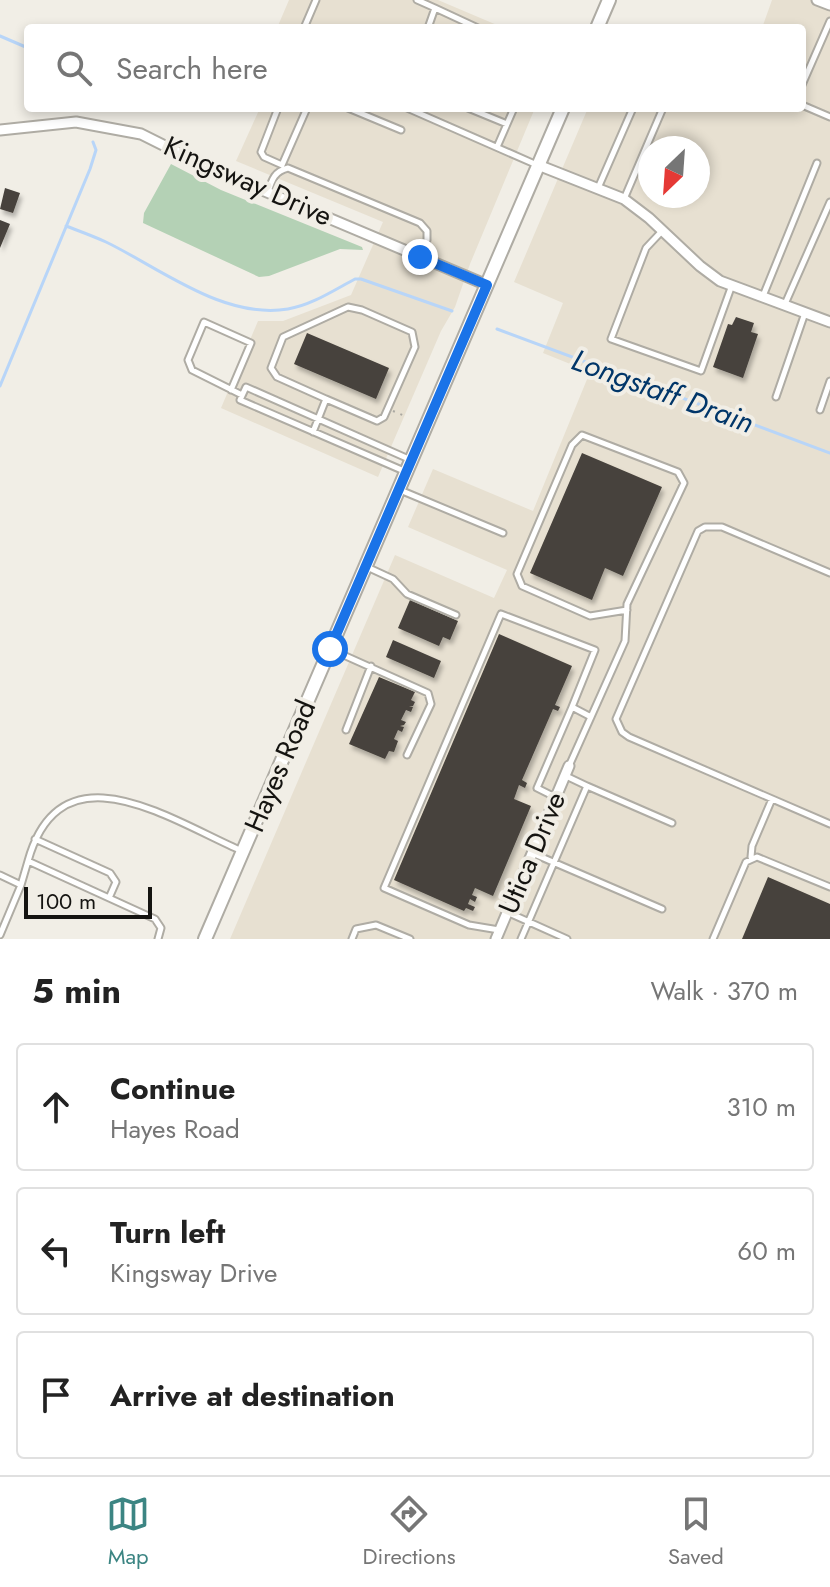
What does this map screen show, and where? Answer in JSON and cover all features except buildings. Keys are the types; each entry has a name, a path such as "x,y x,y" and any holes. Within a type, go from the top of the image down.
{"main road":[{"path":"599,24 609,0"},
{"name":"Hayes Road","path":"205,939 561,112"}],"street":[{"path":"817,0 830,5"},
{"name":"Kingsway Drive","path":"0,130 76,122 141,134 267,192 487,285"},
{"path":"538,165 624,199 720,281 830,322"},
{"name":"Utica Drive","path":"497,935 567,771"}],"lane":[{"path":"306,24 316,0"},
{"path":"417,0 469,24"},
{"path":"429,24 435,8"},
{"path":"806,76 830,21"},
{"path":"806,107 830,117"},
{"path":"276,112 261,152 264,157 281,167 420,223 427,231 420,257"},
{"path":"267,192 305,112"},
{"path":"358,112 401,130"},
{"path":"416,112 538,165"},
{"path":"478,112 507,124"},
{"path":"497,147 512,112"},
{"path":"598,188 631,112"},
{"path":"624,199 661,112"},
{"path":"763,296 817,163"},
{"path":"785,304 830,202"},
{"path":"662,231 646,248 611,339 701,371 735,286"},
{"path":"348,307 412,332 415,347 384,417 377,421 326,399 277,377 271,368 283,337 348,307"},
{"path":"776,397 806,312"},
{"path":"231,390 251,343 204,322 188,360 192,370 231,390 242,395"},
{"path":"820,410 830,381"},
{"path":"246,387 319,418 409,466 313,432 240,400 242,395 246,387"},
{"path":"313,432 326,399"},
{"path":"627,610 590,616 522,586 517,574 572,445 582,435 678,472 684,483 627,604 627,610 625,641 567,771 587,786 672,823"},
{"path":"399,490 503,533"},
{"path":"830,573 722,527 705,527 698,531 616,719 622,732 629,737 830,824"},
{"path":"366,566 393,579 407,594 456,615"},
{"path":"497,935 384,888 501,614 595,650 537,788 556,797"},
{"path":"330,649 428,693 431,704 407,755"},
{"path":"346,730 371,666"},
{"path":"572,707 591,717"},
{"path":"521,939 587,786"},
{"path":"0,935 21,885 35,839 49,819 68,804 108,796 134,803 243,852"},
{"path":"713,939 746,862 751,857 752,846 772,799"},
{"path":"35,839 110,873 116,882 109,898"},
{"path":"532,853 662,909"},
{"path":"751,857 830,887"},
{"path":"28,861 155,919 161,928 158,939"},
{"path":"0,875 21,885"},
{"path":"507,912 567,939"},
{"path":"352,939 356,929 376,925 410,939"}],"path":[{"path":"388,409 407,417"}],"shaded area":[{"path":"289,0 438,0 495,24 279,24"},
{"path":"772,0 830,0 830,939 230,939 395,555 494,598 507,570 408,527 433,469 533,511 590,372 543,353 563,303 514,282 586,112 806,112 806,24 763,24"},
{"path":"258,112 533,112 455,307 441,331 378,477 221,408 258,321 283,321 351,295 383,222 236,161"}],"green space":[{"path":"171,164 221,190 363,250 340,249 259,277 143,223 144,213"}],"waterway":[{"path":"0,36 24,46"},
{"path":"0,386 90,169 96,150 93,142"},
{"name":"Longstaff Drain","path":"66,226 106,242 193,289 240,307 264,310 297,307 355,279 361,279 452,311"},
{"name":"Longstaff Drain","path":"497,329 830,453"}],"route":[{"path":"330,649 487,285 420,257"}]}
